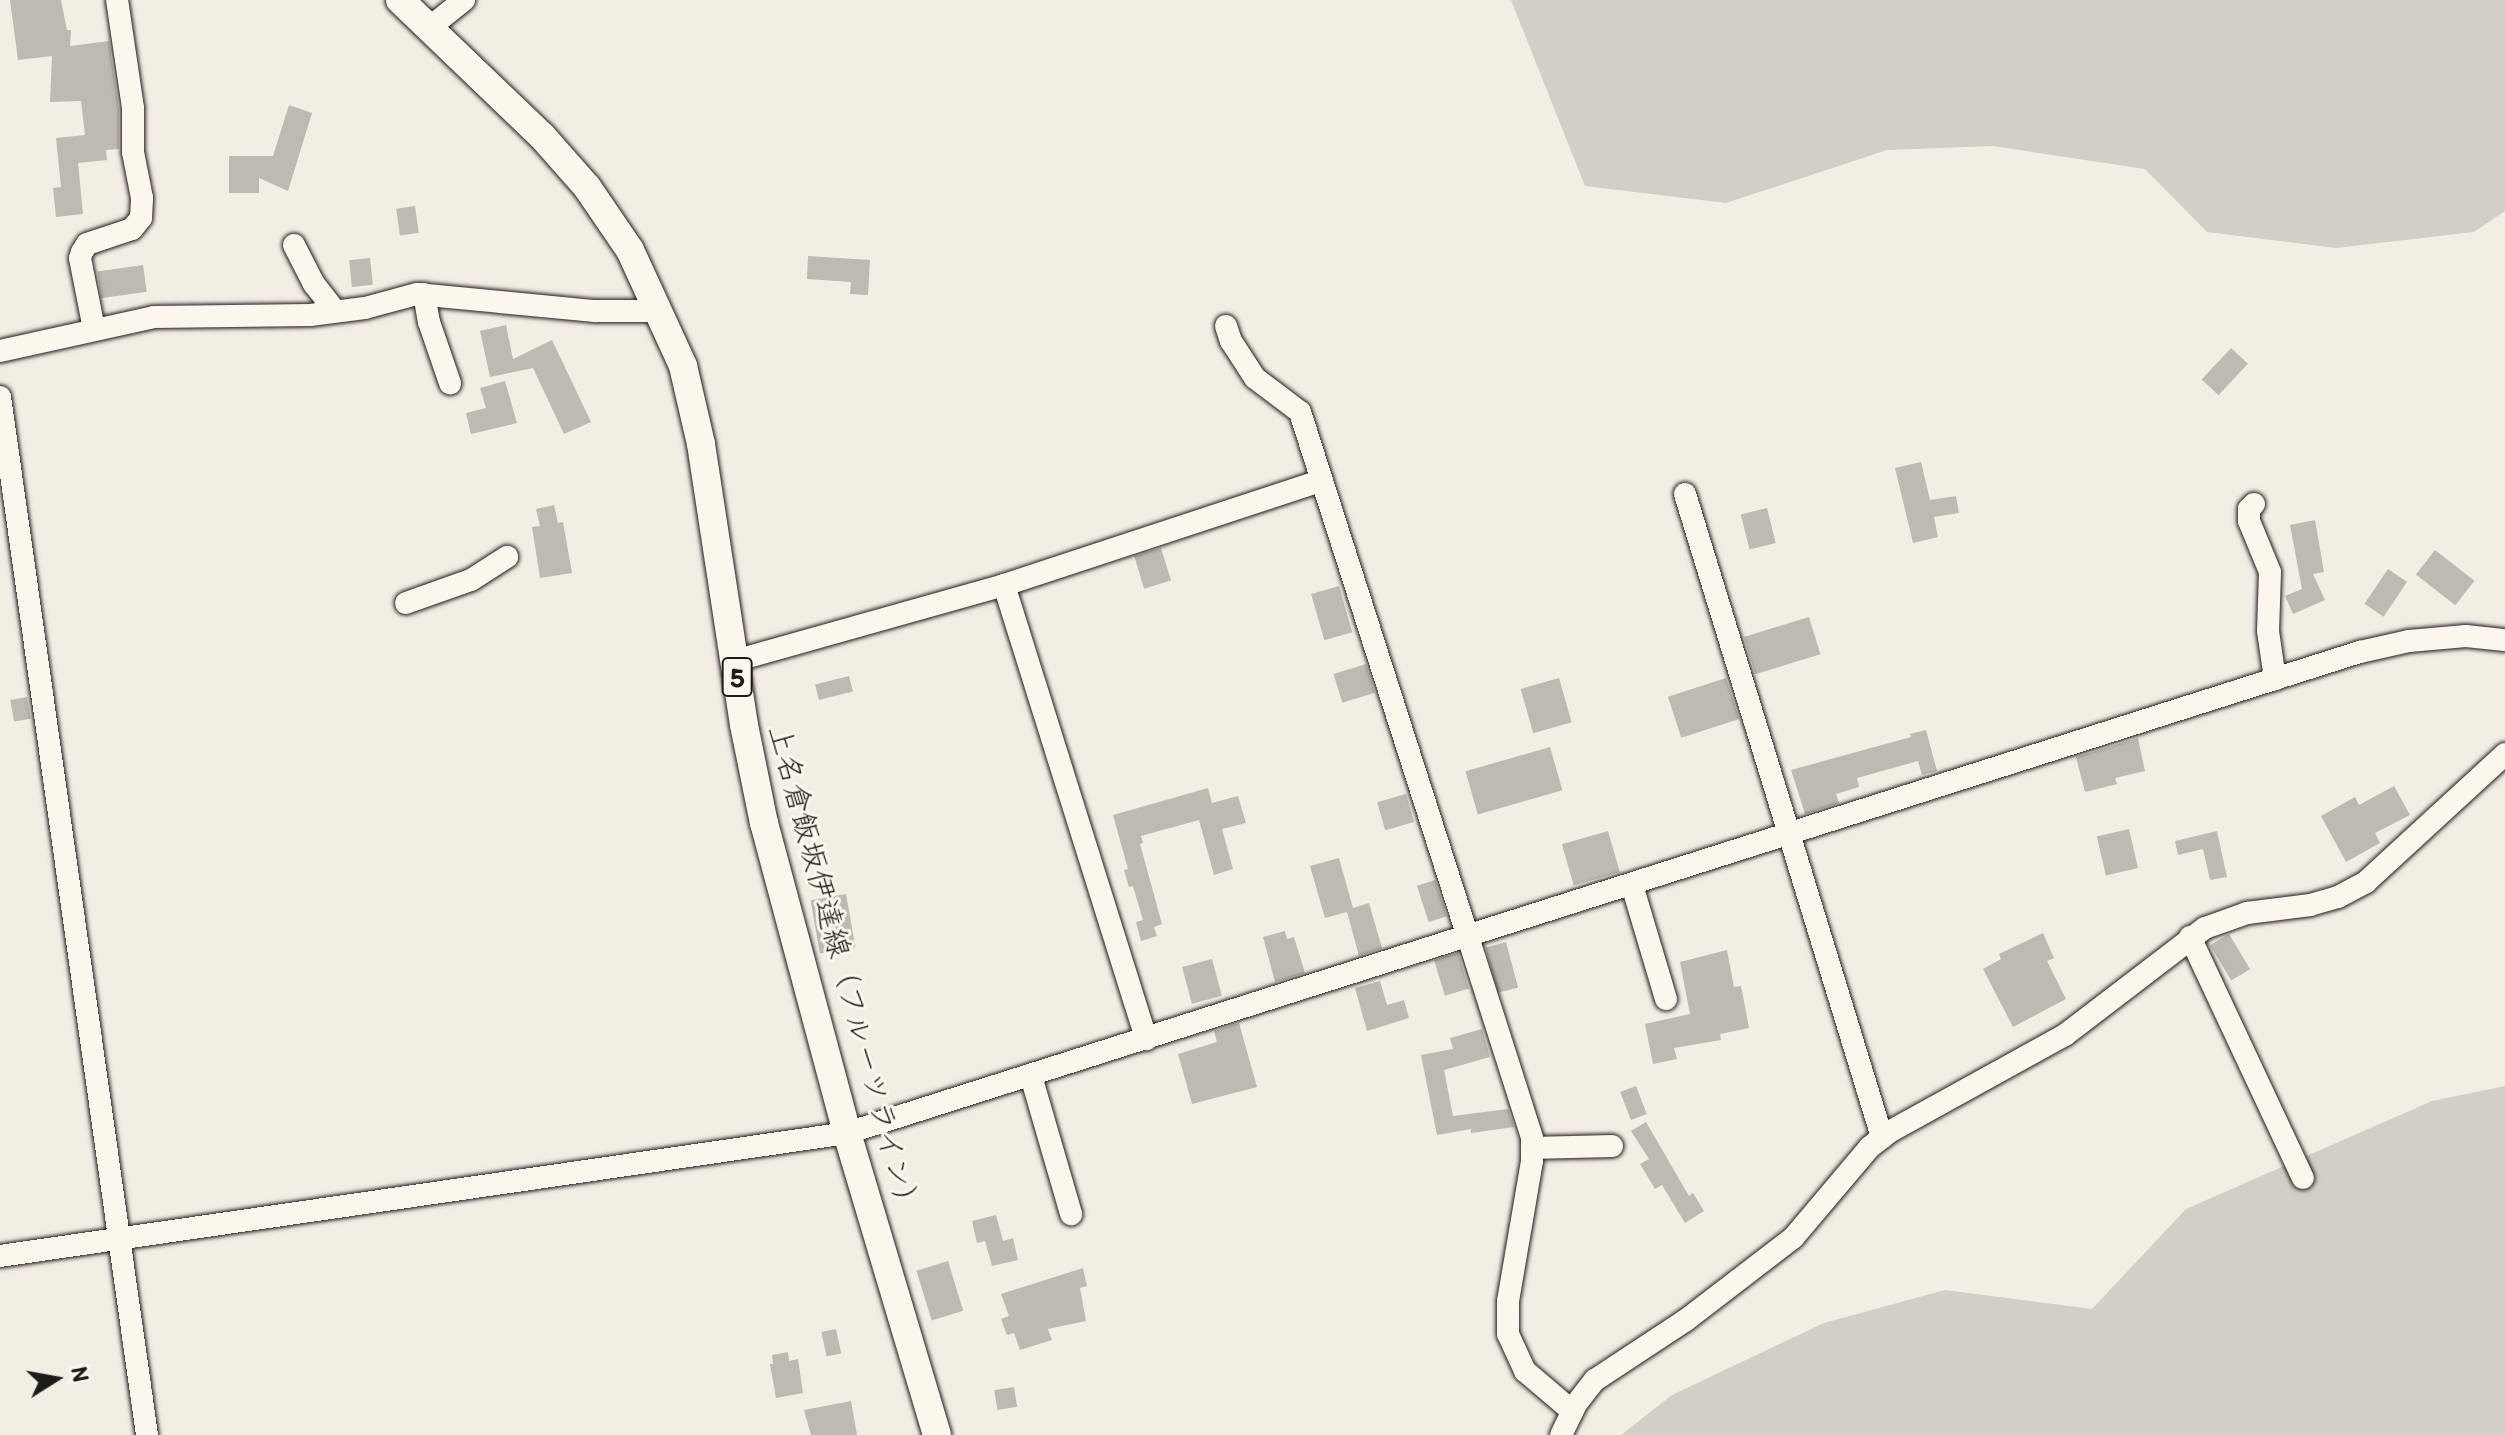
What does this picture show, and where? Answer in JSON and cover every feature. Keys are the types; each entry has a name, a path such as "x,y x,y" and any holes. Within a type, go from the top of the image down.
{"main road":[{"name":"上名倉飯坂伊達線（フルーツライン）","path":"400,0 542,136 587,187 630,250 683,366 694,406 734,661 764,823 847,1133 937,1435"}],"street":[{"path":"94,329 80,258 82,252 87,244 132,229 141,218 142,198 133,152 133,108 117,0"},
{"path":"429,28 464,0"},
{"path":"294,245 314,284 335,311"},
{"path":"0,351 154,317 335,311 424,294 580,310 659,311"},
{"path":"424,294 429,322 450,383"},
{"path":"1226,326 1231,341 1255,378 1274,396 1300,412 1468,937 1532,1148 1508,1301 1508,1334 1525,1371 1572,1411"},
{"path":"0,397 147,1435"},
{"path":"734,661 1004,585 1320,481"},
{"path":"1685,494 1882,1137"},
{"path":"2254,504 2249,509 2249,521 2270,572 2268,631 2275,679"},
{"path":"406,603 471,580 507,557"},
{"path":"1004,585 1146,1039"},
{"path":"0,1256 847,1133 2360,652 2409,641 2466,636 2505,640"},
{"path":"1561,1435 1572,1411 1595,1380 1686,1320 1793,1238 1882,1137 2065,1035 2190,937 2221,919 2310,905 2338,897 2366,882 2505,754"},
{"path":"1632,885 1666,999"},
{"path":"2190,937 2303,1178"},
{"path":"1031,1076 1071,1214"},
{"path":"1532,1148 1612,1146"}],"shaded area":[{"path":"1511,0 2505,0 2505,211 2474,232 2336,248 2207,232 2145,169 1993,146 1887,150 1726,203 1585,186"},
{"path":"2505,1086 2505,1435 1621,1435 1672,1395 1824,1323 1945,1290 2092,1309 2186,1209 2432,1101"}],"building":[{"path":"10,0 61,0 67,30 71,30 70,46 109,41 119,110 119,149 106,150 107,160 78,163 83,214 56,217 53,188 61,187 56,138 85,135 81,101 50,102 52,56 18,60"},
{"path":"289,105 312,113 288,191 259,178 259,193 229,193 229,156 273,156"},
{"path":"415,206 419,233 400,235 396,209"},
{"path":"808,256 870,260 868,295 850,294 851,282 807,279"},
{"path":"370,258 373,285 352,287 349,260"},
{"path":"143,265 147,292 101,298 97,271"},
{"path":"506,325 513,359 552,340 591,422 564,434 533,368 490,377 480,331"},
{"path":"2231,348 2248,364 2218,395 2202,379"},
{"path":"505,381 517,423 471,434 466,413 486,408 480,388"},
{"path":"1921,462 1930,500 1956,496 1959,513 1934,517 1938,537 1913,543 1895,468"},
{"path":"554,505 558,523 563,522 572,573 540,578 532,527 540,526 536,509"},
{"path":"1767,508 1776,543 1750,549 1741,515"},
{"path":"2315,520 2324,572 2313,574 2325,600 2293,614 2285,596 2302,589 2290,525"},
{"path":"1161,548 1171,581 1144,589 1134,556"},
{"path":"2435,550 2474,581 2455,605 2416,574"},
{"path":"2388,569 2407,582 2384,617 2365,604"},
{"path":"1339,586 1352,632 1324,640 1311,594"},
{"path":"1809,617 1820,654 1755,674 1744,637"},
{"path":"1366,664 1375,693 1342,703 1333,674"},
{"path":"849,676 853,692 819,700 815,684"},
{"path":"1559,678 1572,722 1533,733 1521,689"},
{"path":"1726,678 1739,719 1681,738 1668,697"},
{"path":"27,697 31,719 14,722 10,700"},
{"path":"1926,730 1937,771 1922,775 1918,761 1857,778 1859,787 1836,794 1839,803 1805,814 1791,770 1911,737 1910,734"},
{"path":"2138,738 2145,771 2115,778 2117,784 2085,792 2076,757"},
{"path":"1550,747 1562,790 1478,815 1465,771"},
{"path":"2394,786 2410,815 2375,833 2380,843 2346,862 2321,816 2355,797 2359,805"},
{"path":"1208,788 1212,803 1238,796 1246,823 1222,829 1233,869 1214,875 1199,820 1141,836 1143,843 1140,844 1162,924 1154,927 1157,936 1141,941 1136,922 1143,920 1133,886 1129,887 1124,870 1128,869 1113,815"},
{"path":"1406,794 1414,822 1385,830 1377,802"},
{"path":"2129,829 2138,868 2106,875 2097,836"},
{"path":"1608,831 1620,872 1574,886 1562,844"},
{"path":"2217,831 2227,877 2210,880 2203,849 2178,855 2175,841"},
{"path":"1339,858 1353,908 1369,903 1382,948 1359,956 1347,912 1325,918 1310,866"},
{"path":"1435,880 1447,916 1429,922 1417,886"},
{"path":"846,894 855,947 820,953 811,900"},
{"path":"1285,931 1287,939 1294,937 1305,973 1275,982 1263,937"},
{"path":"2043,933 2054,958 2047,961 2066,999 2013,1027 1983,969 2001,959 1999,954"},
{"path":"2229,934 2250,969 2231,980 2210,945"},
{"path":"1506,942 1518,987 1498,993 1486,947"},
{"path":"1727,950 1734,987 1741,986 1749,1028 1720,1034 1721,1040 1674,1048 1677,1059 1653,1064 1645,1024 1690,1014 1680,962"},
{"path":"1458,953 1469,988 1445,996 1434,960"},
{"path":"1212,959 1222,996 1192,1004 1182,967"},
{"path":"1380,981 1387,1005 1404,1000 1409,1018 1367,1031 1355,988"},
{"path":"1239,1023 1257,1087 1192,1104 1178,1054 1217,1042 1214,1031"},
{"path":"1482,1029 1490,1057 1444,1070 1453,1116 1508,1109 1514,1127 1471,1133 1471,1129 1437,1135 1421,1055 1453,1049 1450,1038"},
{"path":"1636,1086 1647,1114 1631,1120 1620,1092"},
{"path":"1646,1122 1689,1196 1693,1193 1704,1211 1685,1223 1662,1185 1655,1189 1640,1164 1649,1159 1631,1131"},
{"path":"996,1215 1003,1241 1013,1238 1018,1260 992,1266 985,1241 977,1243 972,1221"},
{"path":"948,1261 963,1311 932,1320 916,1271"},
{"path":"1083,1268 1087,1286 1080,1288 1086,1321 1048,1329 1052,1340 1020,1350 1014,1333 1007,1335 1001,1319 1009,1316 1001,1294"},
{"path":"836,1329 841,1353 827,1357 821,1332"},
{"path":"788,1352 789,1361 798,1359 803,1393 776,1398 770,1364 773,1364 772,1355"},
{"path":"1014,1387 1017,1407 997,1410 994,1390"},
{"path":"851,1401 857,1435 811,1435 804,1410"}]}
